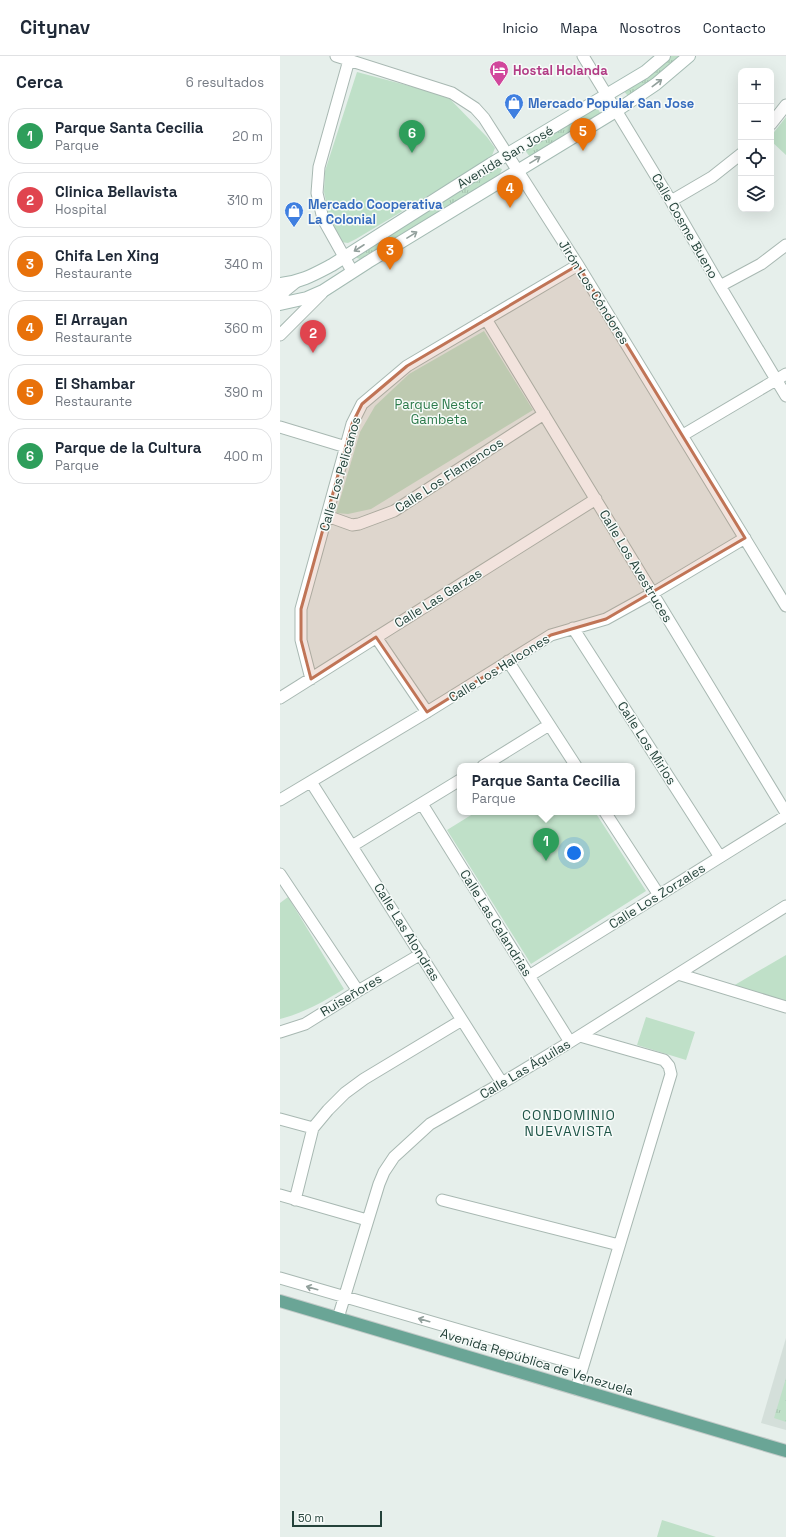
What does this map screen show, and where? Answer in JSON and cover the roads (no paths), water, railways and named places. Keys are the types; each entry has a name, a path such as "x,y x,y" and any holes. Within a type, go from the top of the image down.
{"main road":[{"name":"Avenida República de Venezuela","path":"280,1301 786,1450"}],"street":[{"name":"Jirón Los Cóndores","path":"336,56 440,88 464,99 484,118 578,265 786,606"},
{"name":"Calle Cosme Bueno","path":"583,56 671,201 786,396"},
{"name":"Avenida San José","path":"280,284 296,282 311,276 344,258 508,154 607,96 645,72 664,56"},
{"name":"Avenida San José","path":"280,304 307,298 323,291 352,271 616,111 656,84 688,56"},
{"path":"349,60 319,167 317,180 318,200 323,219 352,271"},
{"path":"774,120 786,105"},
{"path":"671,201 712,177 738,156"},
{"path":"720,286 760,264 786,245"},
{"name":"Calle Los Pelicanos","path":"311,679 301,640 301,609 352,424 362,404 407,366 578,265"},
{"path":"280,299 296,282"},
{"path":"280,335 323,291"},
{"name":"Calle Los Avestruces","path":"486,318 786,813"},
{"path":"683,435 786,374"},
{"name":"Calle Los Flamencos","path":"327,516 352,525 359,524 394,511 544,414"},
{"path":"280,427 346,447"},
{"name":"Calle Las Garzas","path":"280,698 596,499"},
{"name":"Calle Los Halcones","path":"280,800 428,712 551,635 606,619 745,538"},
{"name":"Calle Los Mirlos","path":"573,628 720,857"},
{"path":"376,637 428,712"},
{"path":"508,661 574,763"},
{"path":"488,763 549,725"},
{"name":"Calle Las Alondras","path":"311,782 502,1083"},
{"path":"352,846 457,782"},
{"name":"Calle Las Calandrias","path":"422,804 570,1042"},
{"path":"607,815 659,895"},
{"name":"Calle Los Zorzales","path":"529,976 786,816"},
{"path":"280,874 283,888 358,991"},
{"name":"Calle Las Águilas","path":"338,1318 378,1184 394,1157 430,1124 580,1036 786,906"},
{"name":"Ruiseñores","path":"280,1032 305,1024 421,954"},
{"path":"678,974 786,1007"},
{"path":"295,1200 314,1128 328,1110 345,1093 364,1079 462,1020"},
{"path":"576,1389 670,1074 669,1066 664,1060 580,1036"},
{"path":"280,1119 314,1128"},
{"path":"280,1195 367,1220"},
{"path":"442,1200 620,1245"},
{"path":"280,1278 583,1366"}],"place":[{"name":"Hostal Holanda","path":"499,87"},
{"name":"Mercado Popular San Jose","path":"514,120"},
{"name":"El Shambar","path":"583,151"},
{"name":"Parque de la Cultura","path":"412,153"},
{"name":"El Arrayan","path":"510,208"},
{"name":"Mercado Cooperativa La Colonial","path":"294,228"},
{"name":"Chifa Len Xing","path":"390,270"},
{"name":"Clinica Bellavista","path":"313,353"},
{"name":"Parque Santa Cecilia","path":"546,861"}],"district":[{"name":"CONDOMINIO NUEVAVISTA","path":"569,1124"}],"park label":[{"name":"Parque Nestor Gambeta","path":"439,412"}]}
